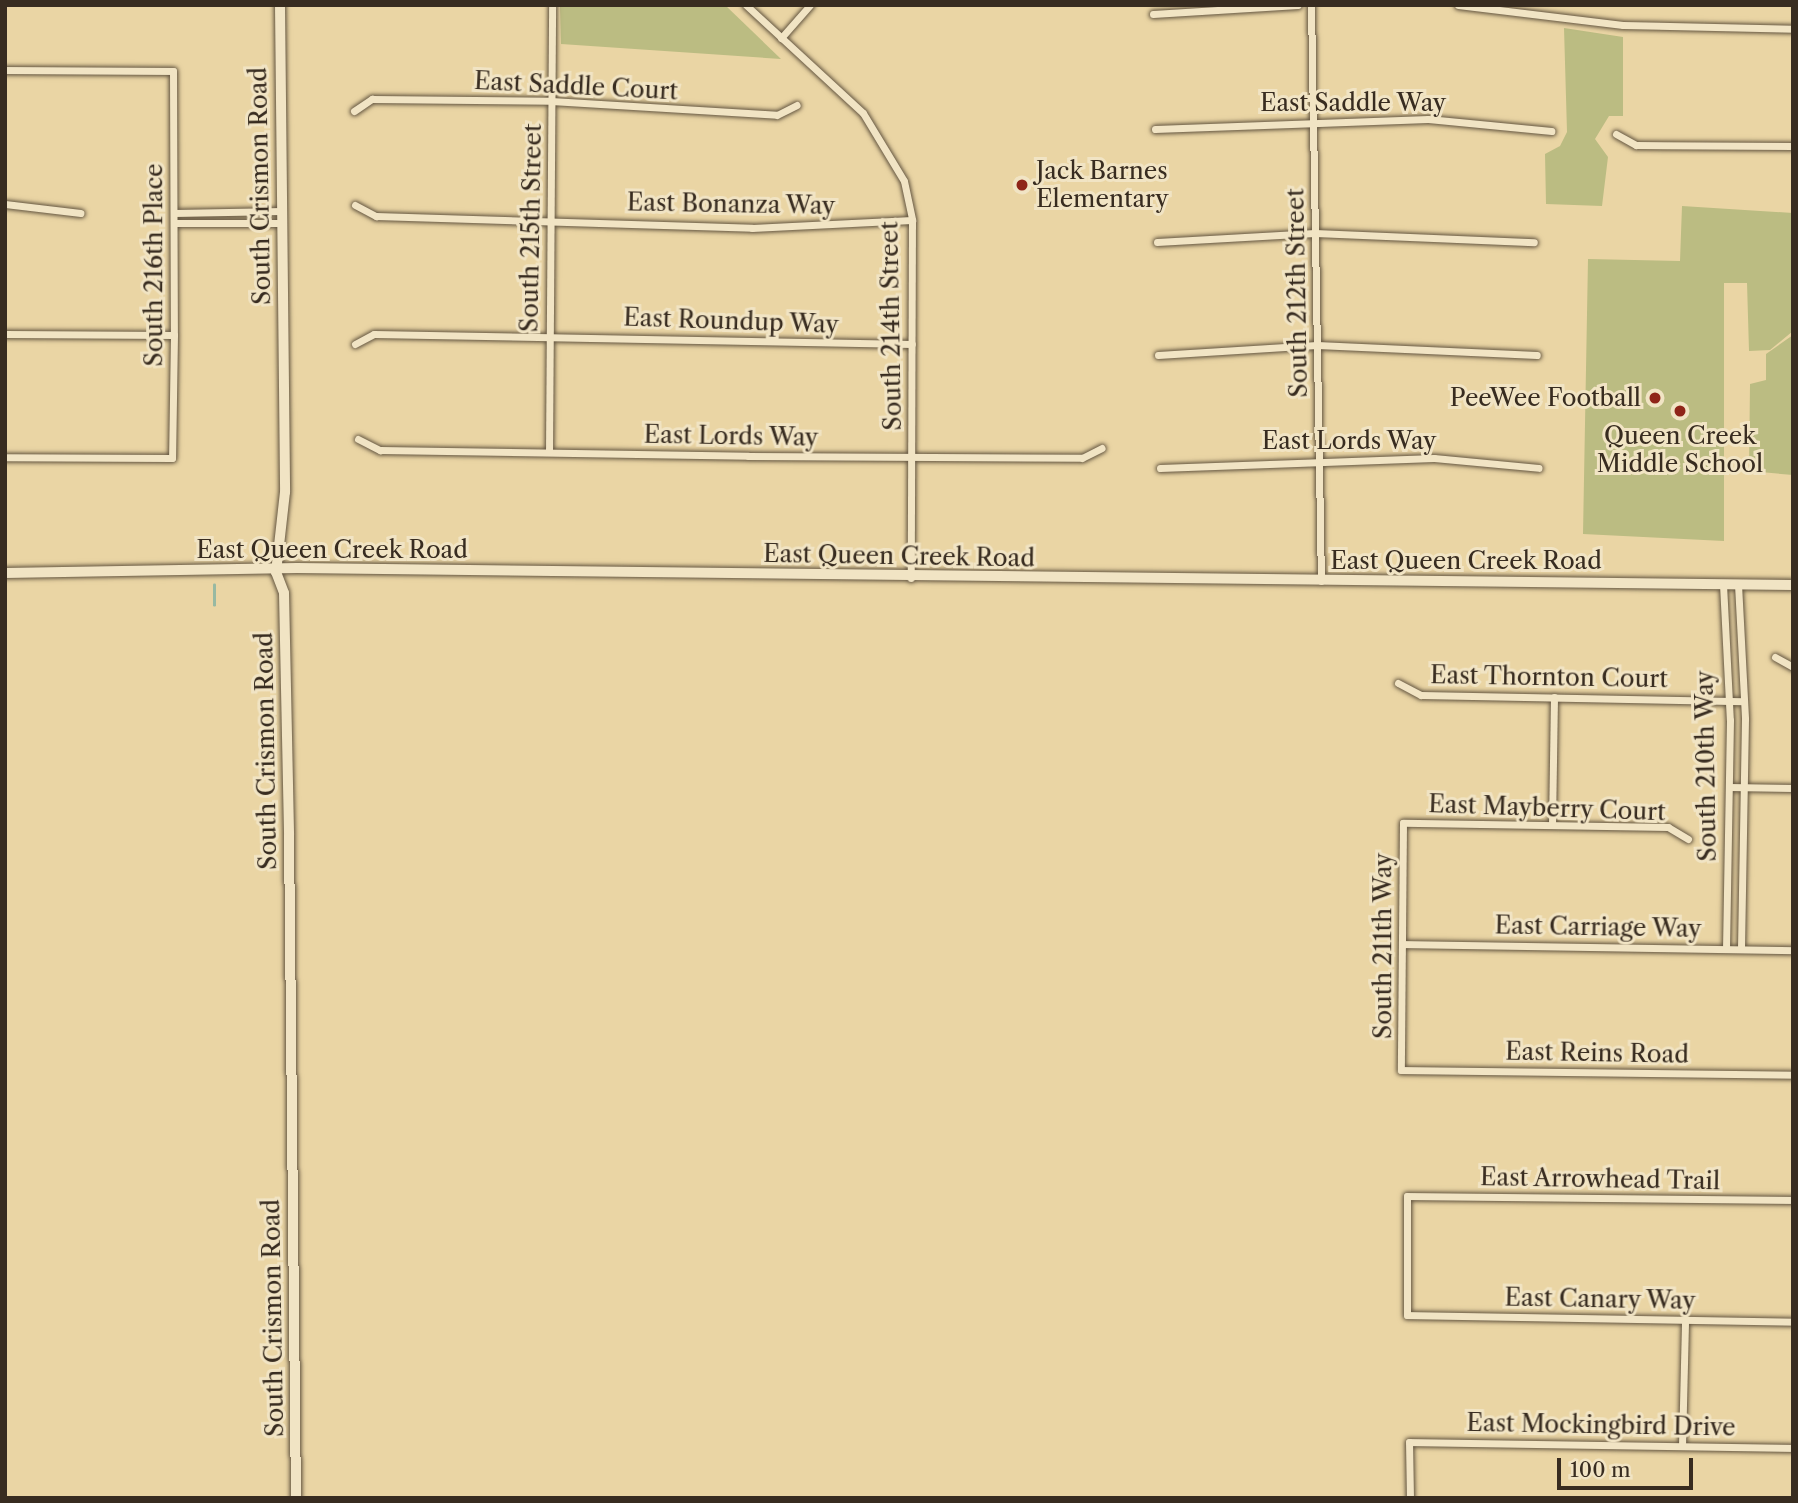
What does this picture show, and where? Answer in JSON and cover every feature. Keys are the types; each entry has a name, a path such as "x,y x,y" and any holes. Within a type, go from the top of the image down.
{"main road":[{"name":"South Crismon Road","path":"280,5 285,492 276,572 284,593 296,1498"},
{"name":"East Queen Creek Road","path":"5,573 276,572 1793,585"}],"street":[{"name":"South 215th Street","path":"549,452 552,5"},
{"name":"South 214th Street","path":"746,5 863,113 890,150 912,220 911,578"},
{"path":"781,38 810,5"},
{"path":"1153,14 1298,5"},
{"name":"South 212th Street","path":"1311,5 1321,581"},
{"path":"1458,5 1623,25 1793,29"},
{"name":"South 216th Place","path":"5,70 173,71 174,213 172,458 5,457"},
{"name":"East Saddle Court","path":"354,111 372,99 551,101 777,115 797,104"},
{"name":"East Saddle Way","path":"1155,129 1313,120 1428,119 1551,131"},
{"path":"1616,134 1636,145 1793,146"},
{"path":"5,204 80,213"},
{"name":"East Bonanza Way","path":"355,205 376,216 550,217 752,229 912,220"},
{"path":"174,213 282,217"},
{"path":"174,223 282,217"},
{"path":"1157,242 1315,233 1534,242"},
{"path":"5,334 174,335"},
{"name":"East Roundup Way","path":"355,344 374,334 549,334 912,344"},
{"path":"1158,355 1317,345 1536,355"},
{"name":"East Lords Way","path":"358,439 380,450 912,457 1082,458 1102,448"},
{"name":"East Lords Way","path":"1160,468 1319,459 1434,458 1539,468"},
{"name":"South 210th Way","path":"1723,584 1730,700 1726,948"},
{"name":"South 210th Way","path":"1738,584 1744,701 1741,948"},
{"path":"1775,657 1793,667"},
{"name":"East Thornton Court","path":"1398,683 1421,695 1744,701"},
{"path":"1552,825 1554,697"},
{"path":"1729,786 1793,788"},
{"name":"East Mayberry Court","path":"1403,823 1668,827 1688,839"},
{"name":"South 211th Way","path":"1402,1070 1403,823"},
{"name":"East Carriage Way","path":"1402,944 1793,950"},
{"name":"East Reins Road","path":"1402,1070 1793,1075"},
{"name":"East Arrowhead Trail","path":"1408,1315 1407,1196 1793,1200"},
{"name":"East Canary Way","path":"1408,1315 1793,1322"},
{"path":"1682,1446 1685,1319"},
{"name":"East Mockingbird Drive","path":"1410,1498 1409,1442 1793,1448"}],"green space":[{"path":"560,5 725,5 781,59 561,44"},
{"path":"1564,28 1623,37 1623,116 1609,116 1595,139 1608,157 1602,206 1546,204 1545,154 1560,146 1567,132"},
{"name":"PeeWee Football","path":"1682,206 1793,213 1793,331 1770,350 1749,351 1747,283 1724,283 1724,541 1583,534 1588,259 1680,261"},
{"path":"1793,335 1793,475 1749,471 1750,384 1766,380 1766,354"}],"waterway":[{"path":"214,585 214,605"}],"place":[{"name":"Jack Barnes Elementary","path":"1022,185"},
{"name":"PeeWee Football","path":"1655,398"},
{"name":"Queen Creek Middle School","path":"1680,411"}]}
